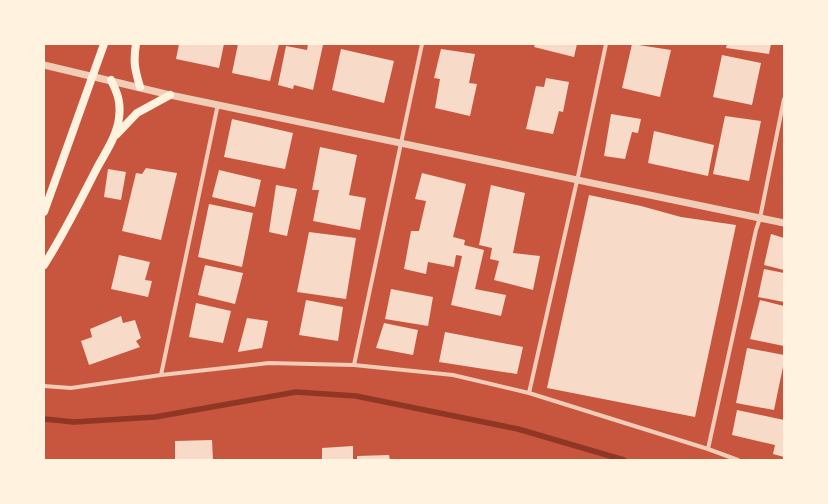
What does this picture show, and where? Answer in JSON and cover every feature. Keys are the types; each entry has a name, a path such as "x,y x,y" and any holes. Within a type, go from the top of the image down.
{"main road":[{"path":"44,212 104,44"},
{"path":"136,44 134,68 140,87"},
{"path":"44,265 61,238 112,139 119,120 119,96 111,80"},
{"path":"112,139 137,113 170,95"}],"street":[{"path":"354,365 422,44"},
{"path":"529,393 606,44"},
{"path":"44,65 170,95 784,223"},
{"path":"708,449 756,230 760,218 784,99"},
{"path":"161,375 218,104"},
{"path":"44,386 71,388 161,375 269,363 354,365 453,375 529,393 708,449 738,460"}],"building":[{"path":"179,44 224,44 219,68 176,59"},
{"path":"238,44 279,44 270,81 232,73"},
{"path":"308,44 323,45 313,90 294,85 293,89 278,85 286,46 307,50"},
{"path":"535,44 577,44 574,57 534,47"},
{"path":"632,44 671,50 660,97 622,88"},
{"path":"727,44 771,44 769,54 726,48"},
{"path":"341,49 394,61 384,103 332,90"},
{"path":"441,49 475,54 469,83 477,84 470,116 435,108 440,79 434,78"},
{"path":"722,55 761,63 752,105 713,97"},
{"path":"546,78 569,82 563,112 559,111 553,134 526,129 536,86 544,87"},
{"path":"611,114 641,119 638,133 632,132 625,159 604,156"},
{"path":"725,116 761,121 749,181 713,174"},
{"path":"232,119 293,133 285,169 224,157"},
{"path":"654,131 714,145 708,176 648,163"},
{"path":"320,147 357,155 349,195 366,198 360,230 313,221 319,190 312,190"},
{"path":"146,168 177,173 161,240 122,231 136,173 142,174"},
{"path":"108,169 126,172 121,200 104,197"},
{"path":"219,170 261,180 255,207 212,197"},
{"path":"422,173 466,184 453,237 465,240 464,245 484,250 475,289 506,295 501,316 451,305 462,256 456,255 454,267 428,262 426,274 404,269 411,231 419,231 426,201 415,199"},
{"path":"276,185 297,189 287,236 269,232"},
{"path":"491,185 525,193 513,253 540,256 533,290 494,280 499,261 490,259 492,248 479,245"},
{"path":"589,195 641,206 681,217 736,225 695,417 547,388"},
{"path":"209,204 253,213 242,267 198,257"},
{"path":"309,232 356,238 346,299 297,292"},
{"path":"771,234 784,238 784,270 764,265"},
{"path":"119,255 150,262 145,280 152,281 148,297 111,289"},
{"path":"205,265 243,273 235,304 198,295"},
{"path":"764,269 784,273 784,302 758,297"},
{"path":"391,289 433,297 428,326 385,319"},
{"path":"306,300 343,307 338,341 299,335"},
{"path":"760,300 784,306 784,346 750,339"},
{"path":"196,303 231,311 223,343 189,337"},
{"path":"121,316 123,323 135,320 141,338 136,341 140,347 89,365 81,341 92,337 90,329"},
{"path":"247,318 268,321 262,348 238,352"},
{"path":"384,323 418,330 413,355 376,348"},
{"path":"445,332 523,347 517,374 439,362"},
{"path":"747,348 784,355 784,362 774,410 736,403"},
{"path":"737,410 784,420 784,457 773,454 775,445 732,435"},
{"path":"212,440 213,460 175,460 175,441"},
{"path":"353,446 353,460 322,460 322,448"},
{"path":"389,455 390,460 357,460 357,456"}],"waterway":[{"path":"44,419 74,422 155,417 296,392 356,396 518,429 624,460"}]}
